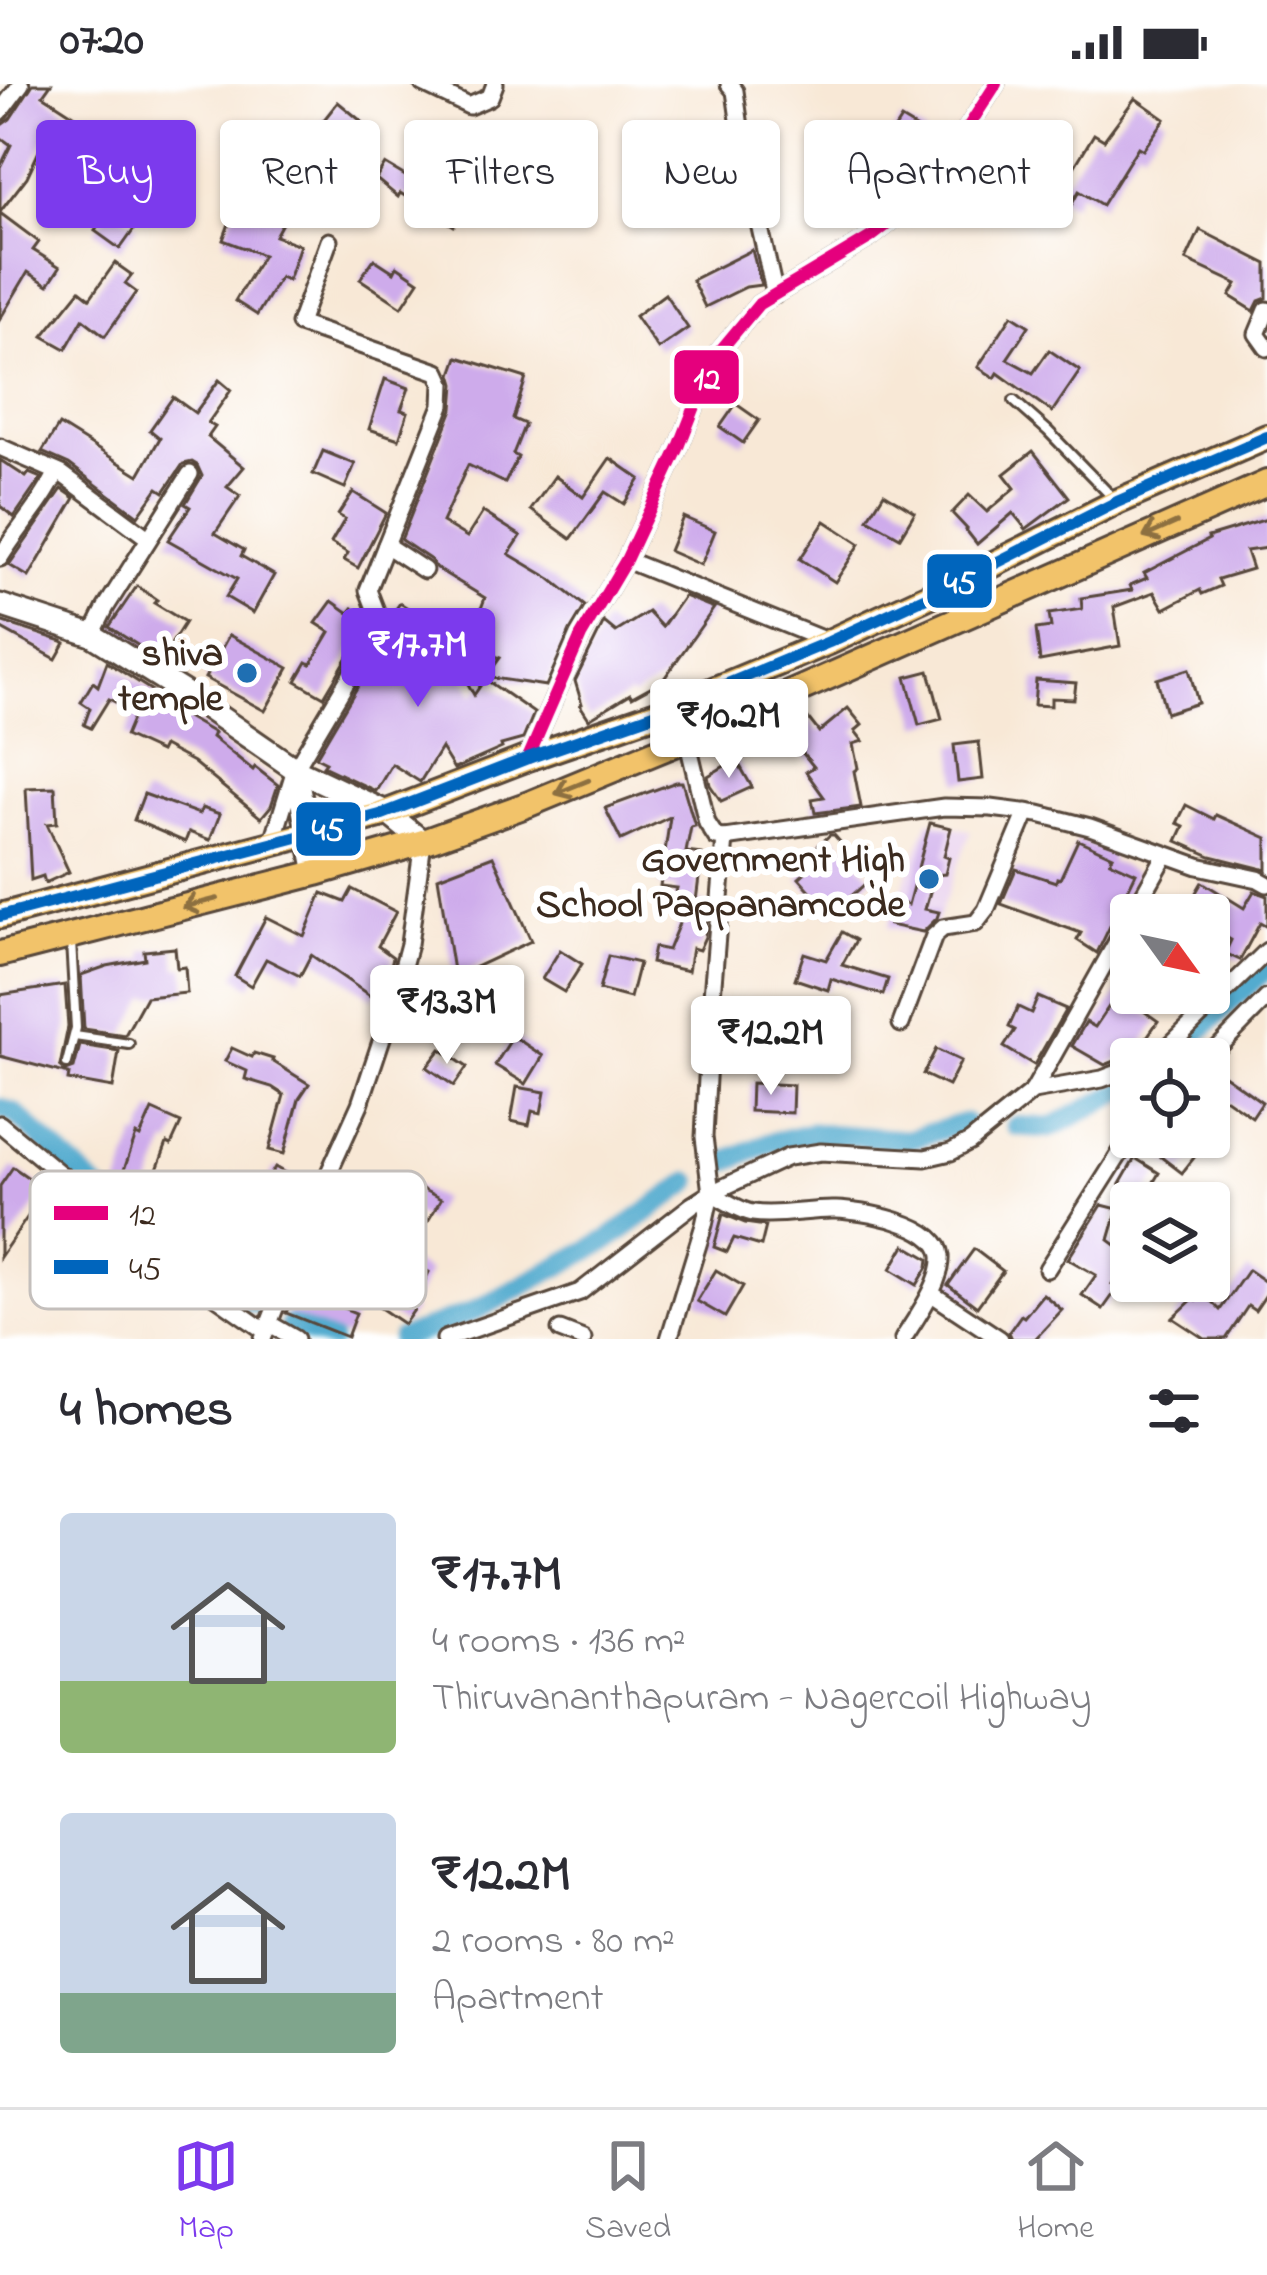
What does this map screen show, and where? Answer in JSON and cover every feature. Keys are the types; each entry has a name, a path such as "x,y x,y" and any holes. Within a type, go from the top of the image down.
{"main road":[{"path":"0,916 386,812 660,712 829,642 1117,502 1267,437"},
{"path":"0,954 316,873 529,804 687,740 1267,483"}],"street":[{"path":"0,112 21,84"},
{"path":"423,84 469,106 490,97 495,84"},
{"path":"729,84 736,92 744,156 775,295"},
{"path":"528,758 581,636 626,560 679,447 714,358 759,304 871,237 923,197 996,84"},
{"path":"272,844 295,769 381,624 368,590 442,405 443,383 437,372 298,324 329,241"},
{"path":"1267,310 1257,334 1267,348"},
{"path":"0,447 57,472 148,538"},
{"path":"0,558 57,472"},
{"path":"92,635 190,474"},
{"path":"386,544 424,570"},
{"path":"626,560 829,642"},
{"path":"0,605 92,635 295,769 386,812 423,842 410,944 391,1011 360,1104 330,1171"},
{"path":"687,740 707,823 716,837 944,807 1027,812 1090,827 1165,856 1267,884"},
{"path":"295,769 316,873"},
{"path":"902,1024 934,936 943,928 976,923 986,910 1027,812"},
{"path":"669,1339 711,1193 704,1137 725,838"},
{"path":"445,1339 580,1292 711,1193 788,1157 821,1152 925,1158 970,1142 1033,1091 1165,856"},
{"path":"1178,1038 1267,951"},
{"path":"1228,1038 1267,998"},
{"path":"1033,1091 1110,1075"},
{"path":"0,1124 56,1171"},
{"path":"1047,1269 1117,1158"},
{"path":"711,1193 751,1213 838,1210 904,1221 936,1244 941,1256 932,1294 903,1339"},
{"path":"932,1294 1000,1339"},
{"path":"234,1309 266,1331 296,1339"},
{"path":"560,1330 583,1339"}],"lane":[{"path":"1014,401 1117,502"},
{"path":"67,1063 74,1036 71,935"},
{"path":"74,1036 129,1044"}],"shaded area":[{"name":"Government High School Pappanamcode","path":"929,820 971,831 931,937 887,928"}],"building":[{"path":"33,84 51,84 43,95 80,119 36,120 36,158 0,212 0,167 11,145 0,137 0,126"},
{"path":"1135,98 1165,119 1143,150 1138,147 1102,205 1079,191 1073,202 1073,169 1094,134 1104,140"},
{"path":"338,102 360,120 324,120"},
{"path":"385,164 404,175 404,195 398,197 380,182"},
{"path":"0,213 39,242 33,250 60,267 48,285 28,272 0,319"},
{"path":"97,228 135,228 120,249"},
{"path":"227,228 279,228 275,236 300,245 288,280 280,277 257,315 235,301 263,255 223,240"},
{"path":"1200,230 1267,264 1267,298 1254,311 1230,296 1237,284 1186,260"},
{"path":"752,250 761,285 746,287 705,307 692,280"},
{"path":"374,259 394,272 397,266 419,281 402,307 360,279"},
{"path":"115,263 132,275 125,284 136,292 105,336 83,319 66,349 43,336 80,290 90,298"},
{"path":"665,294 688,328 658,349 635,316"},
{"path":"1012,315 1029,326 1007,359 1033,373 1049,350 1080,371 1052,412 998,373 995,378 978,367"},
{"path":"458,357 526,378 513,419 525,424 513,454 518,457 505,483 468,465 442,522 467,537 483,512 521,536 509,554 585,606 546,686 486,677 500,658 473,647 486,617 479,614 485,598 401,540 453,409 452,374"},
{"path":"385,379 409,388 401,410 408,412 399,439 369,429"},
{"path":"219,380 231,390 208,423 215,427 208,437 244,467 227,487 240,496 215,533 244,550 241,556 274,575 253,613 226,597 237,579 168,540 190,507 185,504 202,476 197,465 183,464 164,492 158,488 138,516 69,464 42,452 59,425 139,475 160,438 150,430 173,397 195,413"},
{"path":"736,404 759,420 743,443 720,427"},
{"path":"323,451 355,464 345,488 313,474"},
{"path":"1033,451 1069,497 1026,529 1013,513 977,544 952,513 969,495 987,512 1015,488 1004,474"},
{"path":"610,458 640,479 624,504 605,492 571,539 531,510 555,476 583,497"},
{"path":"0,460 26,477 29,473 41,478 14,517 0,506"},
{"path":"62,489 75,498 29,577 9,565"},
{"path":"353,492 386,513 358,568 344,560 348,553 331,543 345,519 338,515"},
{"path":"884,493 915,512 900,537 868,519"},
{"path":"683,517 715,531 701,565 669,551"},
{"path":"1267,519 1267,548 1246,551 1252,569 1218,579 1221,586 1202,594 1200,590 1164,609 1154,592 1114,607 1120,646 1040,661 1036,629 1051,627 1049,614 1082,609 1081,598 1132,590 1130,585 1147,578 1144,573 1208,537"},
{"path":"825,521 860,544 835,582 800,559"},
{"path":"137,586 185,622 161,660 109,627"},
{"path":"684,596 714,608 663,680 589,719 580,705 575,681 604,622 616,632 648,612 662,627"},
{"path":"332,601 349,613 353,608 368,623 324,697 296,681 330,632 316,623"},
{"path":"400,603 437,627 474,695 485,679 534,713 523,739 454,769 441,748 420,782 392,764 376,791 323,766 326,762 316,757 391,630 391,616"},
{"path":"0,621 65,643 56,659 0,628"},
{"name":"shiva temple","path":"229,635 289,668 265,711 205,678"},
{"path":"107,662 185,712 253,770 255,767 278,785 261,818 193,762 163,746 160,752 125,736 135,712 109,699 91,728 84,725 90,708 81,702 93,682 98,686"},
{"path":"1189,669 1198,703 1166,713 1157,679"},
{"path":"929,671 942,719 919,725 906,677"},
{"path":"1036,680 1076,683 1074,699 1051,698 1051,706 1034,705"},
{"path":"848,708 862,725 855,731 863,741 853,744 861,807 815,813 812,799 824,797 806,772 814,767 788,735 808,718 819,732"},
{"path":"979,742 983,779 958,782 954,745"},
{"path":"736,759 752,787 721,801 708,776"},
{"path":"682,782 695,826 686,852 702,854 696,901 707,905 705,937 699,950 692,948 688,971 651,963 654,947 668,950 682,916 670,913 677,888 660,886 670,817 621,840 605,808"},
{"path":"55,787 57,823 47,824 69,872 45,883 43,876 31,880 26,788"},
{"path":"144,794 199,814 202,808 220,814 210,840 189,832 185,842 134,820"},
{"path":"1186,805 1267,838 1267,870 1211,856 1177,841 1184,826 1177,823"},
{"path":"930,823 951,828 945,874 935,875 925,909 939,912 937,918 923,932 889,925 898,902 908,905"},
{"path":"830,835 872,878 831,914 799,878 820,859 812,851"},
{"path":"1078,840 1136,873 1126,894 1110,894 1110,926 1097,953 1077,940 1081,933 1001,904 1016,869 1056,882"},
{"path":"493,856 531,941 454,977 438,877"},
{"path":"1202,882 1221,894 1195,894"},
{"path":"352,889 396,912 378,946 393,957 388,977 373,998 311,955 300,976 266,959 251,986 235,976 266,917 304,936 322,893 345,902"},
{"path":"1254,891 1267,896 1267,927 1260,923 1240,960 1230,955 1230,899 1244,908"},
{"path":"842,932 856,940 842,965 888,979 883,995 831,979 828,990 795,979 804,953 826,960"},
{"path":"175,948 177,968 185,967 187,993 146,997 125,1035 84,1029 81,975 145,959 144,951"},
{"path":"560,950 582,964 564,992 542,979"},
{"path":"608,956 639,963 630,998 599,990"},
{"path":"425,979 472,1008 452,1036 407,1009"},
{"path":"65,985 68,1027 60,1066 66,1071 74,1068 80,1045 119,1051 113,1088 68,1080 69,1074 0,1056 0,995"},
{"path":"1038,997 1066,1009 1034,1065 1004,1047 1015,1030 1009,1027 1018,1007 1031,1013"},
{"path":"1110,1005 1110,1014 1148,1014 1158,1021 1146,1038 1110,1038 1110,1063 1105,1065 1072,1046 1086,1022 1095,1027"},
{"path":"513,1036 543,1056 526,1084 495,1065"},
{"path":"232,1048 273,1059 309,1084 299,1099 284,1154 269,1150 284,1095 245,1079 247,1071 225,1061"},
{"path":"441,1049 467,1067 454,1086 427,1067"},
{"path":"936,1049 961,1061 948,1086 923,1074"},
{"path":"1230,1079 1262,1102 1252,1117 1230,1102"},
{"path":"751,1083 793,1085 792,1113 750,1111"},
{"path":"517,1087 545,1092 541,1113 532,1111 529,1125 511,1121"},
{"path":"152,1110 181,1123 157,1171 124,1171 136,1135 140,1137"},
{"path":"1135,1158 1159,1173 1154,1182 1121,1182"},
{"path":"1162,1158 1194,1158 1182,1173"},
{"path":"13,1167 30,1179 30,1213 0,1257 0,1186"},
{"path":"426,1191 441,1199 426,1220"},
{"path":"1102,1205 1110,1207 1110,1299 1103,1309 1082,1295 1096,1275 1068,1259"},
{"path":"723,1214 766,1226 761,1246 734,1238 727,1252 714,1247"},
{"path":"905,1245 929,1259 917,1285 891,1269"},
{"path":"974,1249 1003,1271 977,1307 948,1285"},
{"path":"716,1270 743,1286 725,1317 697,1301"},
{"path":"1248,1270 1267,1283 1267,1293 1255,1311 1248,1306 1226,1339 1205,1339 1173,1318 1190,1302 1212,1302 1220,1310 1230,1302"},
{"path":"1043,1294 1062,1310 1035,1339 1012,1339 1009,1332"},
{"path":"288,1309 346,1309 356,1313 347,1337 286,1313"},
{"path":"382,1309 414,1310 404,1324"}],"waterway":[{"path":"1192,1038 1267,968"},
{"path":"1016,1126 1050,1128 1110,1098"},
{"path":"0,1108 14,1113 77,1171"},
{"path":"724,1162 769,1143 811,1133 906,1140 965,1123"},
{"path":"401,1339 473,1312 608,1240 689,1182"},
{"path":"290,1325 331,1339"}],"transit line":[{"name":"12","path":"528,758 581,636 626,560 679,447 714,358 759,304 871,237 923,197 996,84"},
{"name":"45","path":"0,916 380,815 660,712 829,642 1117,502 1267,437"}],"place":[{"name":"shiva temple","path":"247,673"},
{"name":"Government High School Pappanamcode","path":"929,879"}]}
